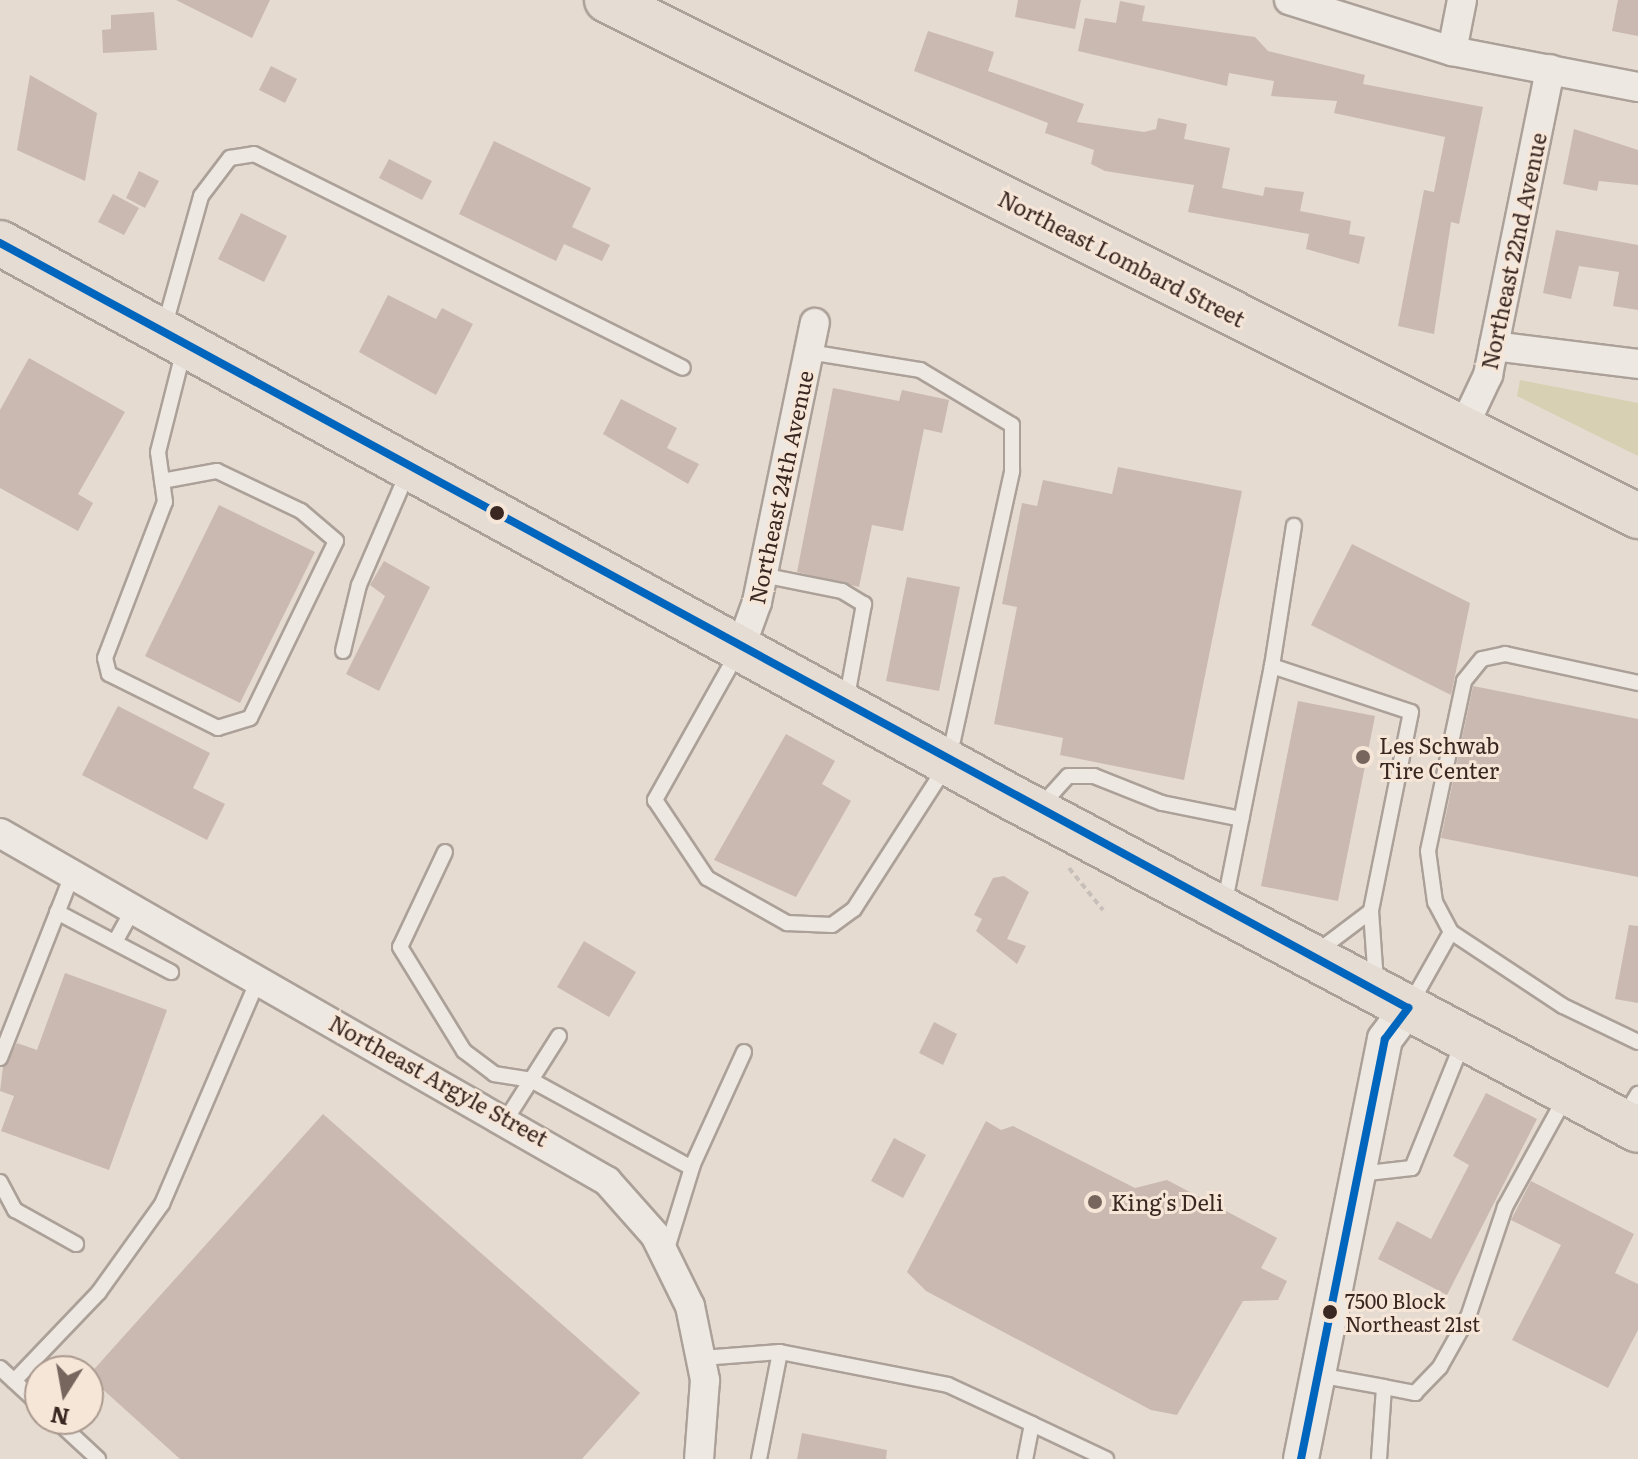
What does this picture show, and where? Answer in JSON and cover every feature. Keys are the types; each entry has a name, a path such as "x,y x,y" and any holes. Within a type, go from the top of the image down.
{"main road":[{"name":"Northeast Lombard Street","path":"607,0 1638,516"},
{"path":"0,243 175,335 1036,811 1568,1093 1633,1115"}],"street":[{"path":"1289,0 1452,51 1638,87"},
{"path":"1452,51 1462,0"},
{"name":"Northeast 22nd Avenue","path":"1463,428 1483,391 1494,346 1550,69"},
{"name":"Northeast 24th Avenue","path":"740,649 762,575 815,323"},
{"path":"1494,346 1638,364"},
{"name":"Northeast Argyle Street","path":"0,833 507,1118 607,1181 666,1253 702,1358 699,1459"},
{"path":"1301,1459 1392,1000"}],"lane":[{"path":"162,481 217,471 301,511 336,541 250,718 218,728 109,674 105,658 165,502 162,481 158,452 175,335 201,196 230,158 254,154 683,368"},
{"path":"740,649 655,800 707,878 787,923 832,925 854,909 948,763 1012,471 1012,425 920,370 809,352"},
{"path":"343,651 359,585 411,465"},
{"path":"1223,910 1272,666 1294,526"},
{"path":"762,575 842,591 864,604 845,706"},
{"path":"1638,683 1505,654 1482,659 1464,681 1428,851 1435,902 1451,932 1563,1006 1638,1042"},
{"path":"1272,666 1411,712 1371,911 1392,1000"},
{"path":"1036,811 1068,776 1094,776 1162,803 1241,819"},
{"path":"445,852 400,947 464,1051 494,1074 531,1080 692,1168"},
{"path":"0,1058 73,873"},
{"path":"115,942 134,908"},
{"path":"1309,955 1371,911"},
{"path":"57,912 171,972"},
{"path":"1392,1000 1451,932"},
{"path":"14,1381 99,1292 162,1204 259,978"},
{"path":"507,1118 559,1036"},
{"path":"1359,1174 1412,1168 1465,1038"},
{"path":"666,1253 692,1168 744,1052"},
{"path":"1318,1375 1415,1393 1440,1367 1468,1317 1505,1207 1568,1093"},
{"path":"0,1182 15,1210 76,1244"},
{"path":"759,1459 780,1352"},
{"path":"702,1358 780,1352 948,1385 1106,1459"},
{"path":"0,1368 24,1390"},
{"path":"1379,1459 1384,1387"},
{"path":"1025,1459 1032,1424"},
{"path":"72,1435 98,1459"}],"path":[{"path":"1065,863 1103,910"}],"shaded area":[{"path":"1520,380 1638,403 1638,456 1517,396"}],"building":[{"path":"176,0 270,0 252,38"},
{"path":"1018,0 1081,0 1075,29 1015,17"},
{"path":"1618,0 1638,0 1638,36 1612,31"},
{"path":"1120,1 1145,6 1142,21 1255,37 1268,51 1365,75 1363,84 1483,107 1459,224 1451,222 1434,334 1398,326 1424,190 1434,192 1445,137 1334,113 1337,101 1271,96 1274,81 1229,73 1227,86 1078,51 1085,18 1116,23"},
{"path":"154,12 157,50 103,53 102,30 111,29 111,15"},
{"path":"928,31 994,52 988,71 1084,104 1077,122 1144,132 1156,129 1158,118 1187,124 1184,139 1230,148 1222,188 1263,196 1265,187 1304,192 1300,211 1351,221 1349,234 1365,237 1359,264 1306,249 1309,234 1188,212 1194,185 1105,171 1091,164 1094,150 1045,133 1048,123 914,71"},
{"path":"271,66 297,79 285,103 259,90"},
{"path":"30,75 97,113 85,181 17,150"},
{"path":"1574,129 1638,150 1638,185 1599,181 1597,191 1563,184"},
{"path":"494,141 591,188 572,227 610,245 602,261 564,244 556,261 459,214"},
{"path":"389,159 432,181 422,200 379,178"},
{"path":"139,171 159,181 145,208 126,198"},
{"path":"113,194 139,208 124,235 98,222"},
{"path":"241,213 287,236 264,282 218,259"},
{"path":"1556,230 1638,245 1638,310 1613,306 1619,272 1579,266 1571,299 1543,293"},
{"path":"388,295 436,319 442,308 473,324 436,395 359,352"},
{"path":"29,358 125,412 78,494 93,503 78,531 0,488 0,410"},
{"path":"833,388 899,401 902,390 949,400 942,433 924,429 903,531 872,525 859,587 797,572"},
{"path":"621,399 677,428 667,448 699,464 688,484 603,434"},
{"path":"1118,467 1242,491 1184,780 1060,755 1063,738 994,724 1017,607 1002,604 1022,503 1037,506 1043,480 1112,494"},
{"path":"219,505 315,552 240,703 145,656"},
{"path":"1352,544 1470,603 1451,695 1311,625"},
{"path":"384,561 430,587 379,691 346,674 385,596 370,585"},
{"path":"907,577 960,587 939,691 886,681"},
{"path":"1473,686 1638,719 1638,877 1441,838"},
{"path":"1298,701 1375,716 1338,901 1261,886"},
{"path":"118,706 210,753 193,788 225,804 207,840 82,775"},
{"path":"786,734 835,761 822,784 851,801 796,897 714,860"},
{"path":"1004,876 1029,892 1007,939 1026,946 1017,964 976,931 982,919 974,915 993,878"},
{"path":"1629,925 1638,926 1638,1003 1615,999"},
{"path":"584,941 636,972 609,1017 557,987"},
{"path":"65,973 167,1010 109,1170 1,1131 14,1096 0,1091 3,1067 17,1043 37,1050"},
{"path":"934,1022 957,1034 943,1065 919,1053"},
{"path":"1486,1093 1537,1119 1447,1295 1378,1259 1397,1221 1431,1239 1469,1165 1453,1156"},
{"path":"323,1114 640,1393 582,1459 180,1459 104,1390 104,1358"},
{"path":"986,1121 1001,1130 1013,1126 1135,1188 1167,1180 1277,1238 1261,1268 1287,1281 1278,1300 1243,1301 1177,1415 1151,1410 926,1291 907,1272"},
{"path":"894,1138 926,1155 903,1198 871,1181"},
{"path":"1531,1181 1634,1234 1615,1273 1638,1284 1638,1330 1608,1388 1512,1340 1561,1245 1511,1220"},
{"path":"802,1433 887,1450 886,1459 797,1459"}],"transit line":[{"path":"0,243 1408,1008"},
{"path":"1301,1459 1385,1039 1408,1008"}],"place":[{"name":"Les Schwab Tire Center","path":"1363,757"},
{"name":"King's Deli","path":"1095,1202"},
{"name":"7500 Block Northeast 21st","path":"1330,1312"}]}
